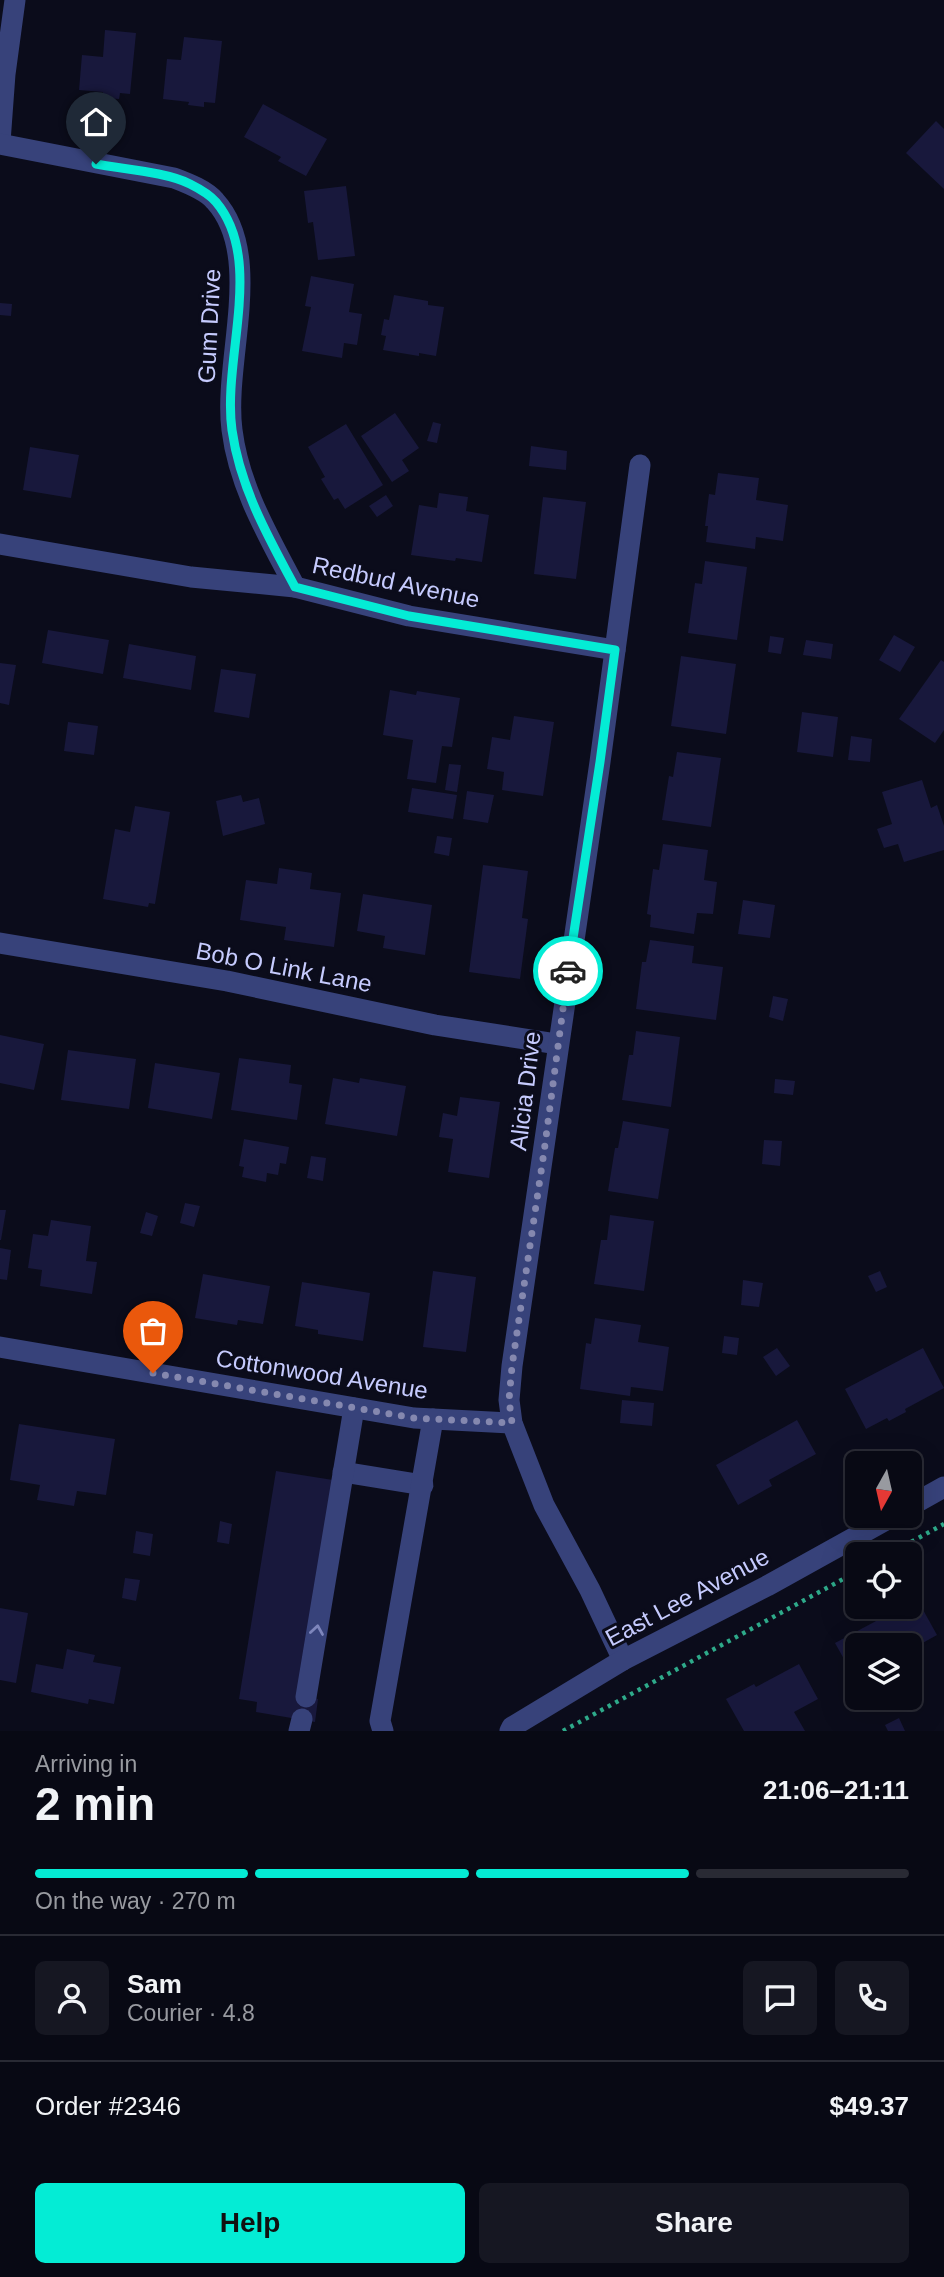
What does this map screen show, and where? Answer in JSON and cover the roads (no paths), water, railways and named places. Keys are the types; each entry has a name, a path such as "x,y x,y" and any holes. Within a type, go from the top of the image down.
{"street":[{"path":"0,143 5,74 15,0"},
{"name":"Gum Drive","path":"0,143 174,178 188,183 215,200 232,228 239,249 241,270 231,388 232,428 240,472 266,532 295,587"},
{"name":"Alicia Drive","path":"623,1660 590,1590 544,1504 512,1423 509,1400 640,465"},
{"name":"Redbud Avenue","path":"0,544 191,577 295,587 409,616 615,650"},
{"name":"Bob O Link Lane","path":"0,943 227,981 435,1025 557,1044"},
{"name":"Cottonwood Avenue","path":"0,1347 414,1418 512,1423"},
{"path":"306,1697 354,1408"},
{"path":"383,1731 380,1721 433,1419"},
{"path":"343,1472 423,1485"},
{"path":"922,1499 944,1487"},
{"name":"East Lee Avenue","path":"505,1730 623,1660 871,1528"}]}
